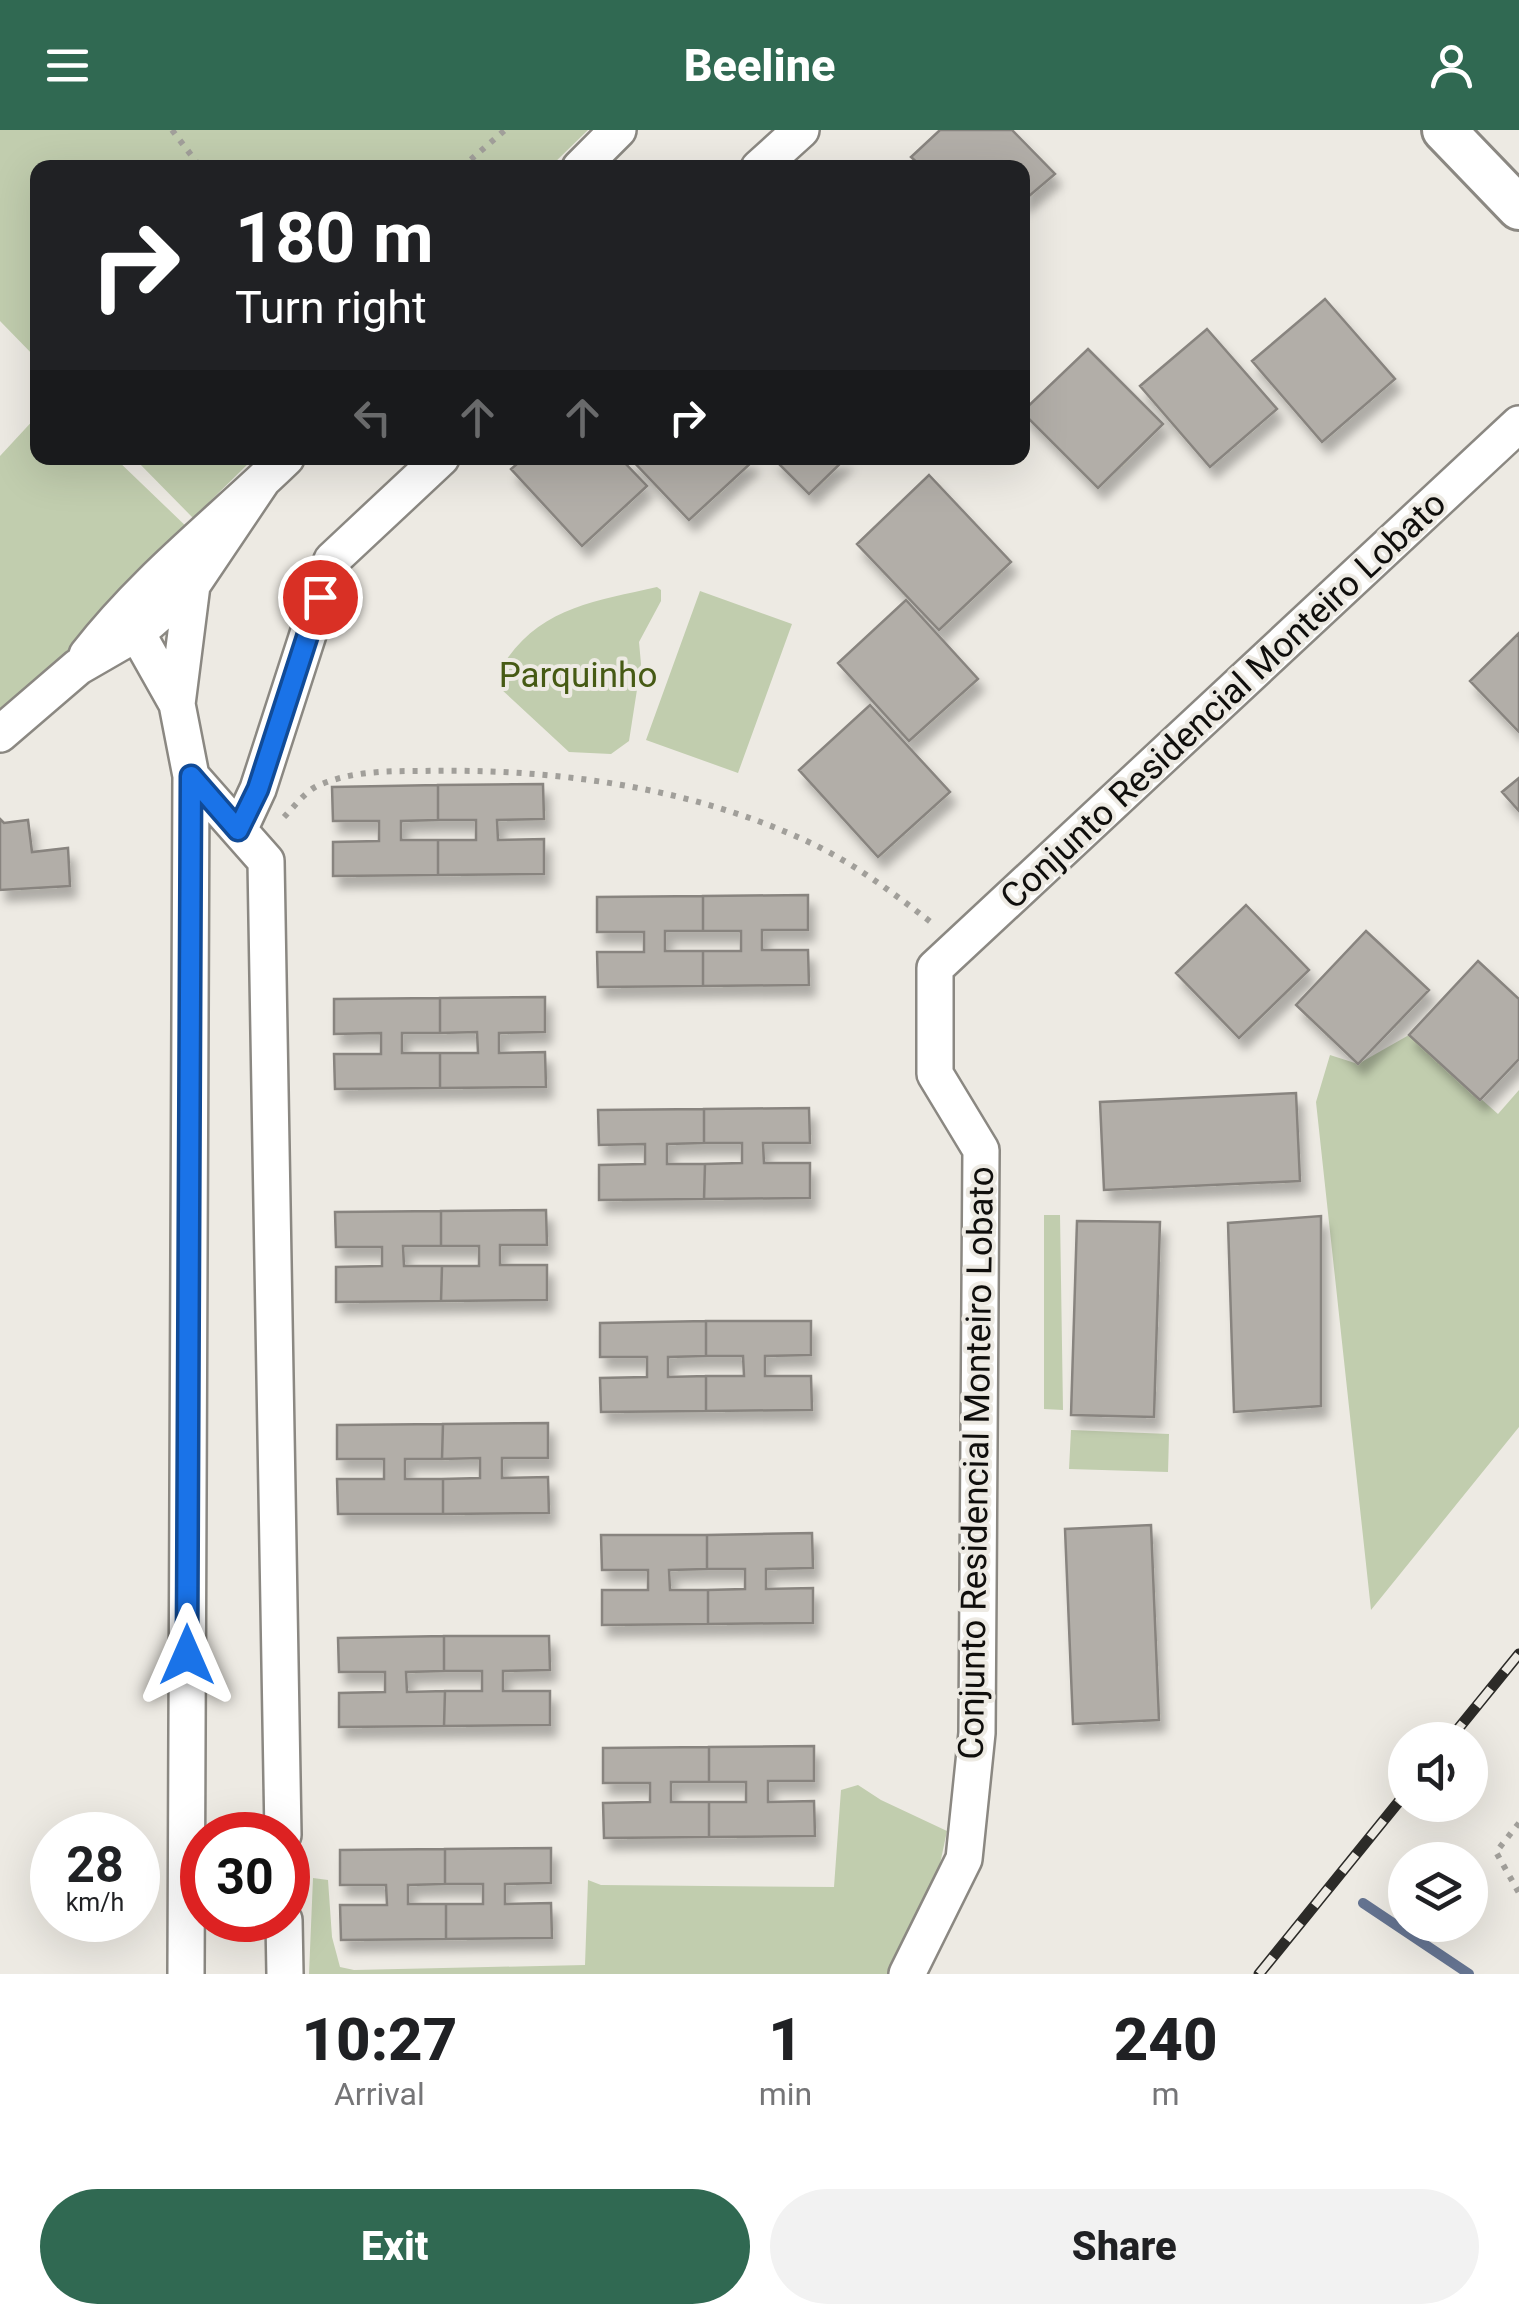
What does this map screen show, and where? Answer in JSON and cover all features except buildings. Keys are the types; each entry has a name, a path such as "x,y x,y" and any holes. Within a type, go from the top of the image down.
{"street":[{"path":"588,160 618,130"},
{"path":"768,160 800,130"},
{"path":"1444,130 1519,208"},
{"name":"Conjunto Residencial Monteiro Lobato","path":"908,1974 964,1858 977,1733 981,1150 935,1074 935,968 1519,424"},
{"path":"246,838 258,789 332,560 434,465"},
{"path":"78,667 118,614 274,469"},
{"path":"0,734 78,667 137,633 192,585 274,469"},
{"path":"177,704 137,633 146,600 184,549"},
{"path":"186,1974 191,776 177,704 192,585"},
{"path":"191,776 266,861 282,1812"},
{"path":"284,1942 285,1974"}],"path":[{"path":"172,130 195,160"},
{"path":"470,160 505,130"},
{"path":"246,838 314,788 364,772 466,770 606,781 701,803 800,838 863,870 961,945"},
{"path":"1519,1824 1496,1852 1519,1893"}],"green space":[{"path":"0,130 588,130 557,160 30,160 30,352 0,321"},
{"path":"30,424 30,465 122,465 191,531 0,726 0,456"},
{"path":"141,465 247,465 193,518"},
{"name":"Parquinho","path":"657,587 661,590 661,601 639,642 641,664 629,741 611,754 569,752 501,689 498,673 529,634 547,621 587,604"},
{"name":"Parquinho","path":"700,591 792,624 738,773 646,740"},
{"path":"1409,1035 1498,1114 1519,1090 1519,1427 1371,1610 1316,1102 1330,1055 1358,1064"},
{"path":"1044,1215 1060,1215 1063,1410 1044,1409"},
{"path":"1071,1430 1169,1434 1168,1472 1069,1469"},
{"path":"858,1785 947,1831 940,1864 889,1974 309,1974 313,1878 328,1880 332,1937 340,1967 354,1970 585,1965 588,1880 601,1885 834,1887 841,1790"}],"waterway":[{"path":"1363,1903 1469,1974"}],"railway":[{"path":"1464,1722 1519,1654"},
{"path":"1259,1974 1388,1815"}],"route":[{"path":"187,1655 191,776 238,830 258,789 320,597"}]}
